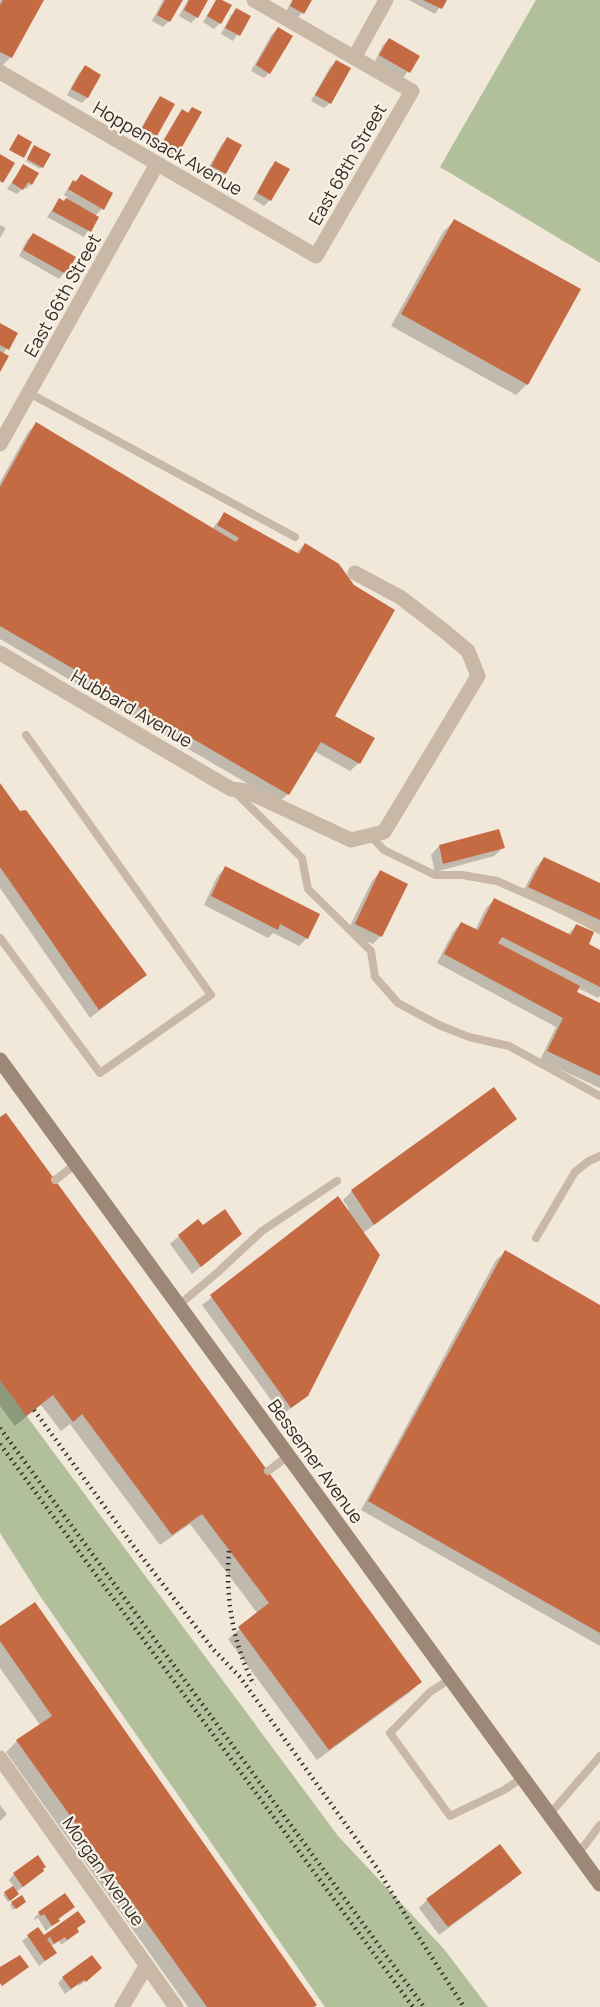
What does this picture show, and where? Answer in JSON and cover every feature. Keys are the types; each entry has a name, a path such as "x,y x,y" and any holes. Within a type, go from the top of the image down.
{"street":[{"path":"254,0 354,58 386,0"},
{"name":"East 68th Street","path":"316,256 412,91 354,58"},
{"name":"Hoppensack Avenue","path":"0,72 316,256"},
{"name":"East 66th Street","path":"0,444 157,164"},
{"path":"355,573 400,597 468,651 478,676 384,832 370,836"},
{"name":"Hubbard Avenue","path":"0,653 239,790 351,840 370,836"},
{"name":"Bessemer Avenue","path":"0,1060 600,1884"},
{"name":"Morgan Avenue","path":"0,1758 176,2007"},
{"path":"122,2007 146,1966"}],"lane":[{"path":"29,393 295,537"},
{"path":"0,938 100,1073 212,995 26,735"},
{"path":"239,790 302,858 308,889 371,951 375,977 398,1003 439,1025 469,1037 509,1046 600,1096"},
{"path":"370,836 384,850 435,875 462,875 497,881 600,930"},
{"path":"537,1238 575,1172 600,1156"},
{"path":"55,1180 76,1164"},
{"path":"178,1305 219,1272 262,1231 337,1181"},
{"path":"268,1471 288,1456"},
{"path":"450,1679 430,1692 390,1733 450,1816 502,1791 522,1778"},
{"path":"549,1815 600,1756"},
{"path":"578,1854 600,1825"}],"green space":[{"path":"536,0 600,0 600,263 440,167"},
{"path":"0,1380 338,1836 444,1949 488,2007 325,2007 40,1596 0,1533"}],"building":[{"path":"3,0 44,0 12,58 0,52 0,5"},
{"path":"165,0 183,0 170,22 157,15"},
{"path":"189,0 208,0 198,18 184,10"},
{"path":"216,0 232,5 221,24 207,16"},
{"path":"293,0 312,0 304,14 290,6"},
{"path":"423,0 447,0 442,9"},
{"path":"236,8 251,16 240,36 225,28"},
{"path":"278,27 293,36 270,74 256,65"},
{"path":"389,38 420,56 410,73 379,55"},
{"path":"336,60 351,68 331,104 315,95"},
{"path":"85,65 101,75 88,98 71,89"},
{"path":"160,96 175,104 157,136 142,128"},
{"path":"192,107 202,112 178,154 161,145 182,109 188,113"},
{"path":"18,134 32,142 24,158 9,150"},
{"path":"227,137 242,145 226,174 211,166"},
{"path":"34,145 51,154 43,168 27,159"},
{"path":"0,154 15,163 3,183 0,181"},
{"path":"275,161 290,169 271,201 257,193"},
{"path":"23,164 39,173 32,185 28,182 23,190 12,183"},
{"path":"81,174 113,193 104,210 68,189 73,180 76,182"},
{"path":"59,198 64,201 66,198 99,217 91,232 52,211"},
{"path":"454,219 581,289 528,385 401,314"},
{"path":"33,233 76,257 66,274 23,250"},
{"path":"0,323 18,333 9,350 0,345"},
{"path":"0,351 9,356 0,372"},
{"path":"36,422 236,542 239,538 217,525 224,512 299,554 305,543 339,564 354,585 395,610 335,716 375,738 360,764 321,742 289,795 0,626 0,487"},
{"path":"0,783 20,811 26,810 147,975 99,1010 0,867"},
{"path":"499,829 505,848 443,864 439,845"},
{"path":"544,857 600,883 600,920 528,887"},
{"path":"225,866 320,914 308,939 280,924 278,930 211,896"},
{"path":"380,870 408,884 382,937 355,924"},
{"path":"494,898 571,935 576,924 594,932 589,944 600,950 600,987 502,937 498,943 580,986 577,992 600,1003 600,1076 547,1051 563,1018 444,954 461,922 478,930"},
{"path":"494,1087 517,1119 374,1225 351,1190"},
{"path":"6,1113 422,1682 329,1750 238,1627 269,1603 202,1514 172,1535 82,1414 73,1422 53,1395 26,1416 0,1380 0,1117"},
{"path":"338,1196 380,1255 308,1396 291,1408 210,1295"},
{"path":"225,1209 242,1234 201,1267 178,1235 198,1219 203,1225"},
{"path":"505,1250 600,1305 600,1633 368,1501"},
{"path":"35,1602 317,2005 314,2007 207,2007 16,1740 52,1716 0,1641 0,1626"},
{"path":"500,1844 522,1873 448,1927 426,1899"},
{"path":"38,1855 46,1867 23,1887 13,1873"},
{"path":"13,1886 19,1894 10,1901 4,1892"},
{"path":"65,1893 75,1907 52,1926 44,1914 41,1916 38,1912"},
{"path":"22,1895 26,1902 16,1909 11,1902"},
{"path":"78,1911 86,1922 77,1928 79,1932 67,1940 65,1937 54,1944 50,1937 47,1939 57,1953 45,1961 27,1935 38,1927 44,1935"},
{"path":"20,1955 29,1967 2,1986 0,1967"},
{"path":"92,1955 102,1968 86,1982 84,1980 71,1989 62,1977"}],"railway":[{"path":"34,1410 212,1648 240,1677 377,1868 464,2007"},
{"path":"0,1428 424,2007"},
{"path":"0,1444 413,2007"},
{"path":"229,1551 228,1586 232,1620 241,1653 254,1685"}]}
